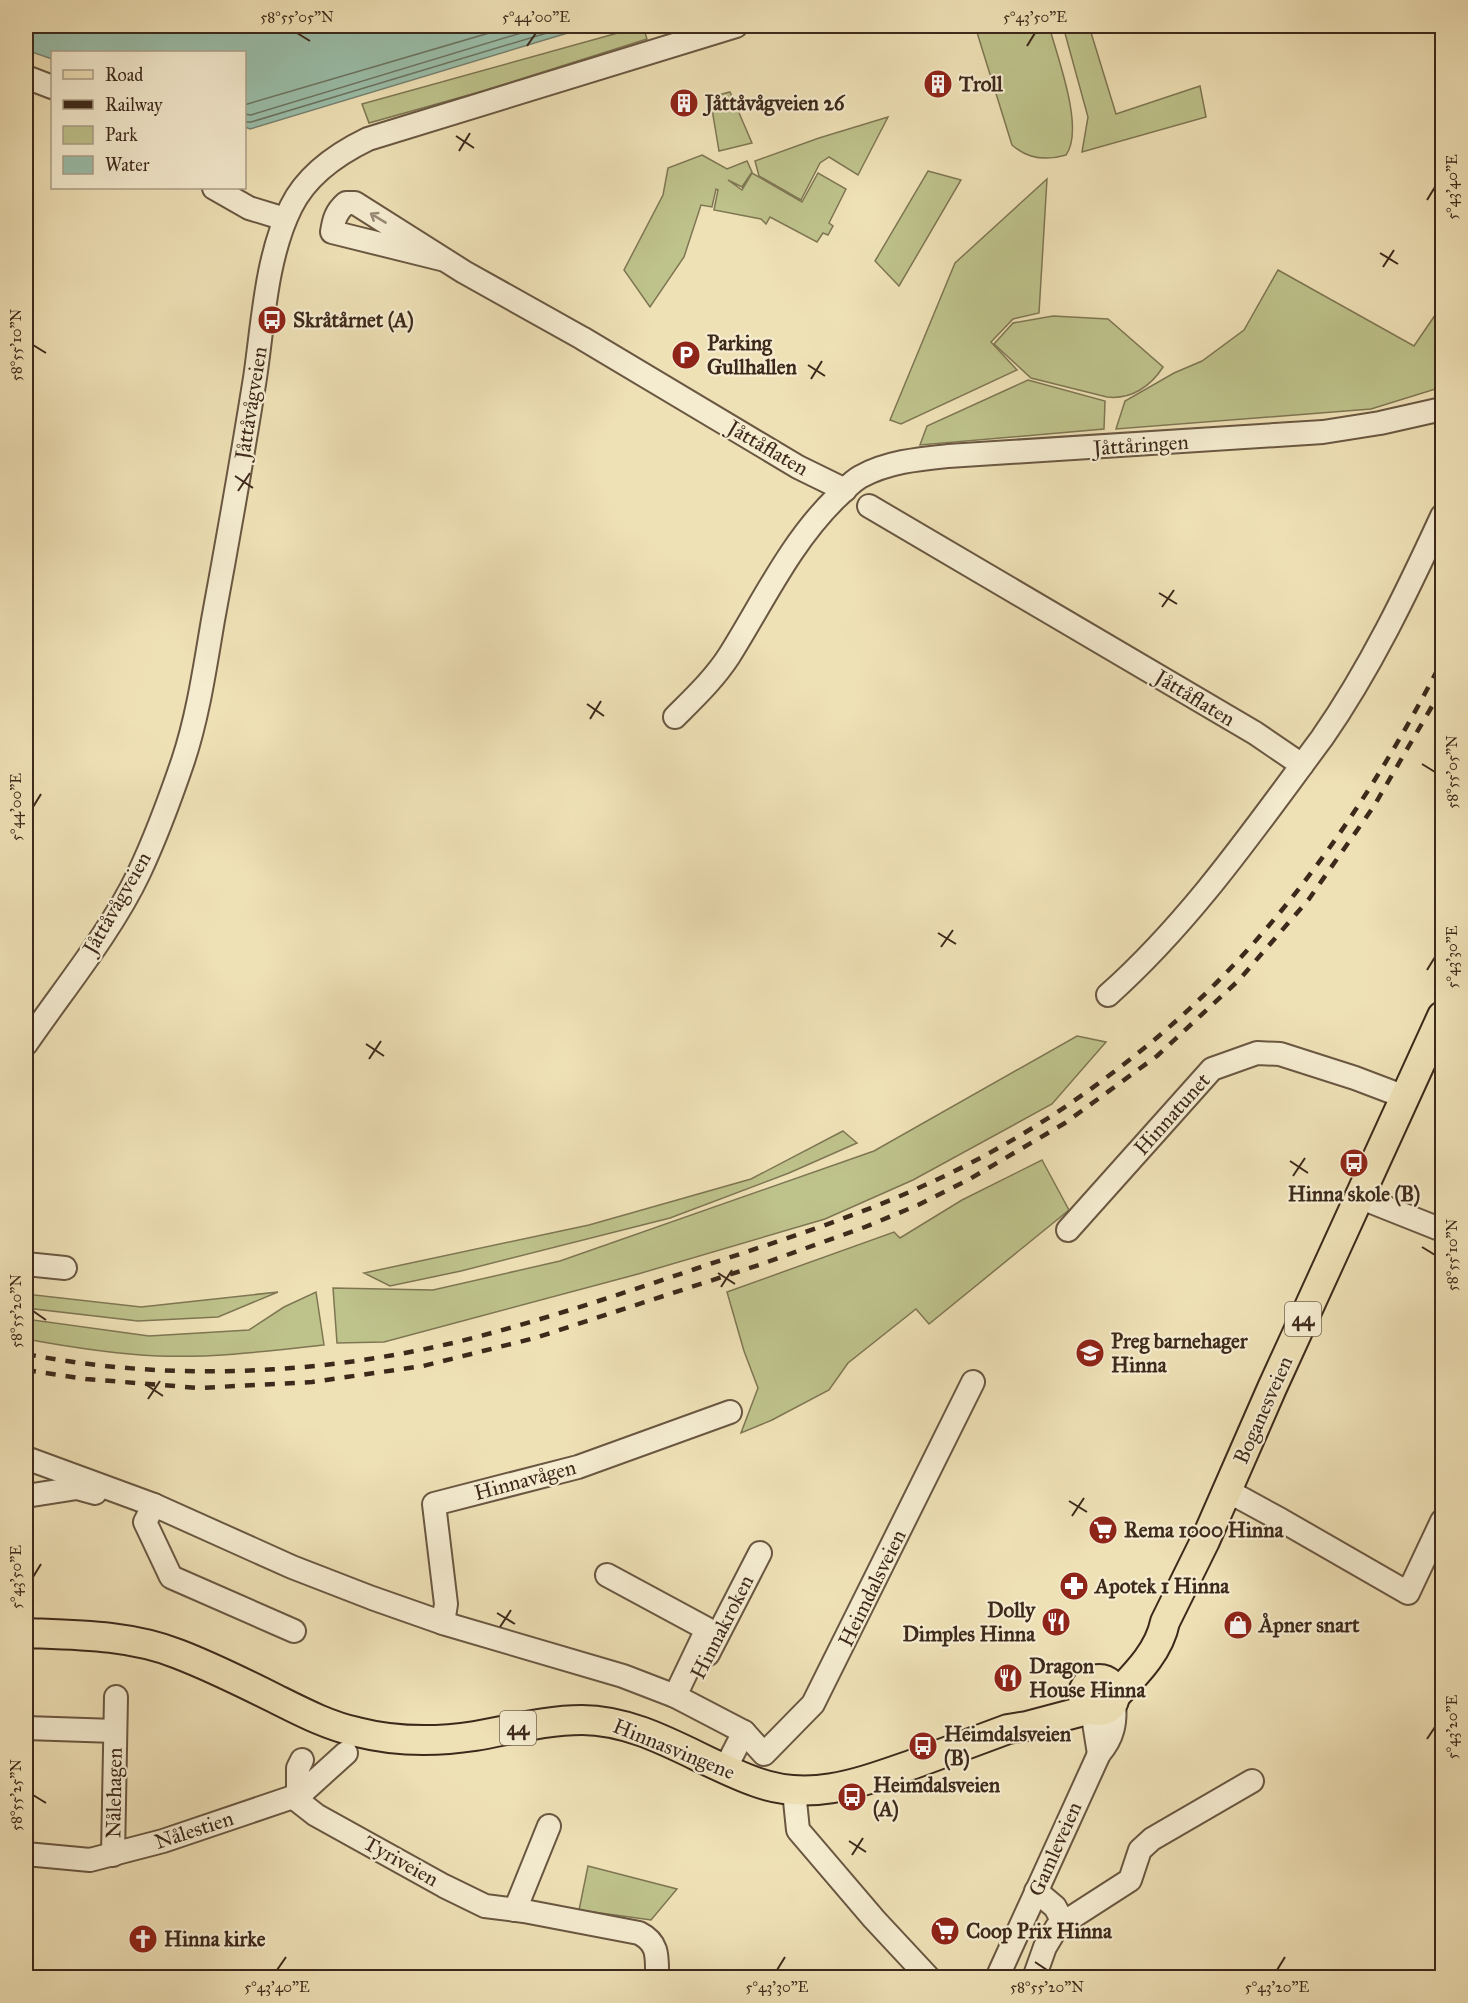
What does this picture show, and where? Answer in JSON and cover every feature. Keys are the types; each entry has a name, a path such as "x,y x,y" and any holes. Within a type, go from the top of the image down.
{"main road":[{"name":"Boganesveien","path":"1099,1698 1126,1661 1165,1622 1201,1549 1443,1016"},
{"name":"Hinnasvingene","path":"26,1633 113,1638 142,1643 217,1670 333,1725 381,1738 434,1740 560,1722 583,1720 604,1722 627,1726 758,1783 794,1791 854,1785 1008,1729 1027,1726 1099,1698"}],"street":[{"name":"Jåttåvågveien","path":"26,1044 111,923 139,874 162,820 184,758 200,692 240,476 271,270 285,219 299,193 323,168 352,147 368,140 736,26"},
{"path":"26,77 51,87"},
{"path":"216,189 249,208 285,219"},
{"name":"Jåttåflaten","path":"445,260 332,232 337,210 346,203 355,203 445,260 798,467 845,490"},
{"name":"Jåttåringen","path":"845,490 859,478 881,468 906,461 1323,432 1380,423 1443,409"},
{"path":"675,717 709,684 729,657 795,546 815,520 845,490"},
{"name":"Jåttåflaten","path":"869,506 1215,710 1302,765"},
{"path":"1108,995 1141,966 1182,921 1336,718 1392,620 1443,516"},
{"name":"Hinnatunet","path":"1068,1230 1212,1069 1257,1053 1280,1054 1406,1097"},
{"path":"1359,1197 1443,1230"},
{"path":"26,1264 65,1268"},
{"name":"Heimdalsveien","path":"744,1732 764,1754 813,1704 973,1382"},
{"name":"Hinnavågen","path":"443,1623 447,1604 434,1504 578,1467 730,1412"},
{"path":"26,1458 154,1505 292,1567 443,1623 623,1676 679,1698 744,1732 725,1769"},
{"path":"26,1496 77,1488 139,1506 154,1505"},
{"path":"1226,1492 1281,1520 1408,1593 1443,1521"},
{"path":"154,1505 145,1522 171,1576 294,1631"},
{"name":"Hinnakroken","path":"679,1698 760,1553"},
{"name":"Hinnakroken","path":"607,1575 706,1629 679,1698"},
{"name":"Nålehagen","path":"113,1855 116,1697"},
{"name":"Gamleveien","path":"997,1977 1098,1754 1099,1698"},
{"name":"Nålehagen","path":"26,1728 115,1731"},
{"name":"Nålestien","path":"26,1854 63,1852 90,1860 163,1841 296,1796 346,1753"},
{"path":"296,1796 298,1768 302,1760"},
{"path":"1034,1977 1057,1927 1130,1880 1140,1850 1152,1839 1252,1781"},
{"path":"794,1791 798,1830 874,1919 929,1977"},
{"name":"Tyriveien","path":"296,1796 316,1815 444,1886 485,1906 650,1935 657,1958 657,1977"},
{"path":"515,1910 549,1826"},
{"path":"1036,1891 1055,1907 1063,1922"}],"green space":[{"path":"643,26 647,39 483,91 369,123 362,104"},
{"path":"975,26 1049,26 1068,92 1071,111 1071,143 1066,155 1051,158 1031,156 1012,145"},
{"path":"1063,26 1089,26 1116,114 1200,86 1206,117 1082,152 1088,117"},
{"path":"730,92 752,143 719,151 710,97"},
{"path":"888,117 858,175 829,157 820,163 801,200 759,176 755,161"},
{"path":"702,155 727,169 747,161 752,172 742,187 728,180 742,190 752,173 802,202 818,173 846,189 829,223 833,226 828,235 823,233 817,242 770,217 766,224 761,219 714,210 718,190 716,189 712,207 701,205 684,257 650,307 624,270 663,195 668,168"},
{"path":"928,171 961,180 899,286 875,261"},
{"path":"1047,179 1039,313 1013,319 991,342 1017,370 901,424 890,420 955,263"},
{"path":"1278,270 1414,346 1442,305 1442,387 1371,409 1116,429 1125,401 1174,373 1202,361 1244,330"},
{"path":"1053,316 1108,319 1163,367 1153,380 1140,390 1116,397 1107,397 1031,378 994,344 1013,323"},
{"path":"1028,380 1105,401 1104,429 920,445 927,426"},
{"path":"1077,1036 1106,1042 1052,1104 913,1180 825,1219 638,1274 384,1342 337,1343 333,1288 433,1290 560,1261 874,1151"},
{"path":"843,1131 857,1143 789,1173 670,1218 461,1271 390,1286 364,1273 589,1225 751,1179"},
{"path":"1042,1160 1069,1210 929,1324 916,1309 848,1363 829,1390 772,1420 741,1433 758,1388 744,1351 727,1292 894,1232 900,1238 962,1200"},
{"path":"278,1292 218,1317 138,1321 26,1308 26,1294 141,1307"},
{"path":"316,1292 324,1345 221,1355 158,1356 92,1350 26,1339 26,1319 149,1336 249,1330 284,1307"},
{"path":"588,1866 677,1889 651,1920 579,1910"}],"water":[{"path":"26,26 445,26 452,28 459,26 591,26 250,129 246,127 246,51 51,51 51,59 26,50"}],"railway":[{"path":"26,1354 134,1369 244,1371 354,1361 408,1352 491,1333 637,1288 840,1220 953,1172 1033,1128 1109,1076 1181,1016 1227,972 1269,926 1345,825 1380,772 1442,661"},
{"path":"26,1370 86,1379 199,1388 312,1382 423,1366 535,1338 759,1265 865,1227 918,1205 968,1180 1065,1123 1157,1056 1239,980 1309,899 1374,806 1442,689"}],"place":[{"name":"Troll","path":"938,84"},
{"name":"Jåttåvågveien 26","path":"684,103"},
{"name":"Skråtårnet (A)","path":"272,320"},
{"name":"Parking Gullhallen","path":"686,355"},
{"name":"Hinna skole (B)","path":"1354,1163"},
{"name":"Preg barnehager Hinna","path":"1090,1353"},
{"name":"Rema 1000 Hinna","path":"1103,1530"},
{"name":"Apotek 1 Hinna","path":"1074,1586"},
{"name":"Dolly Dimples Hinna","path":"1056,1622"},
{"name":"Åpner snart","path":"1238,1625"},
{"name":"Dragon House Hinna","path":"1008,1678"},
{"name":"Heimdalsveien (B)","path":"923,1746"},
{"name":"Heimdalsveien (A)","path":"852,1797"},
{"name":"Coop Prix Hinna","path":"945,1931"},
{"name":"Hinna kirke","path":"143,1939"}]}
